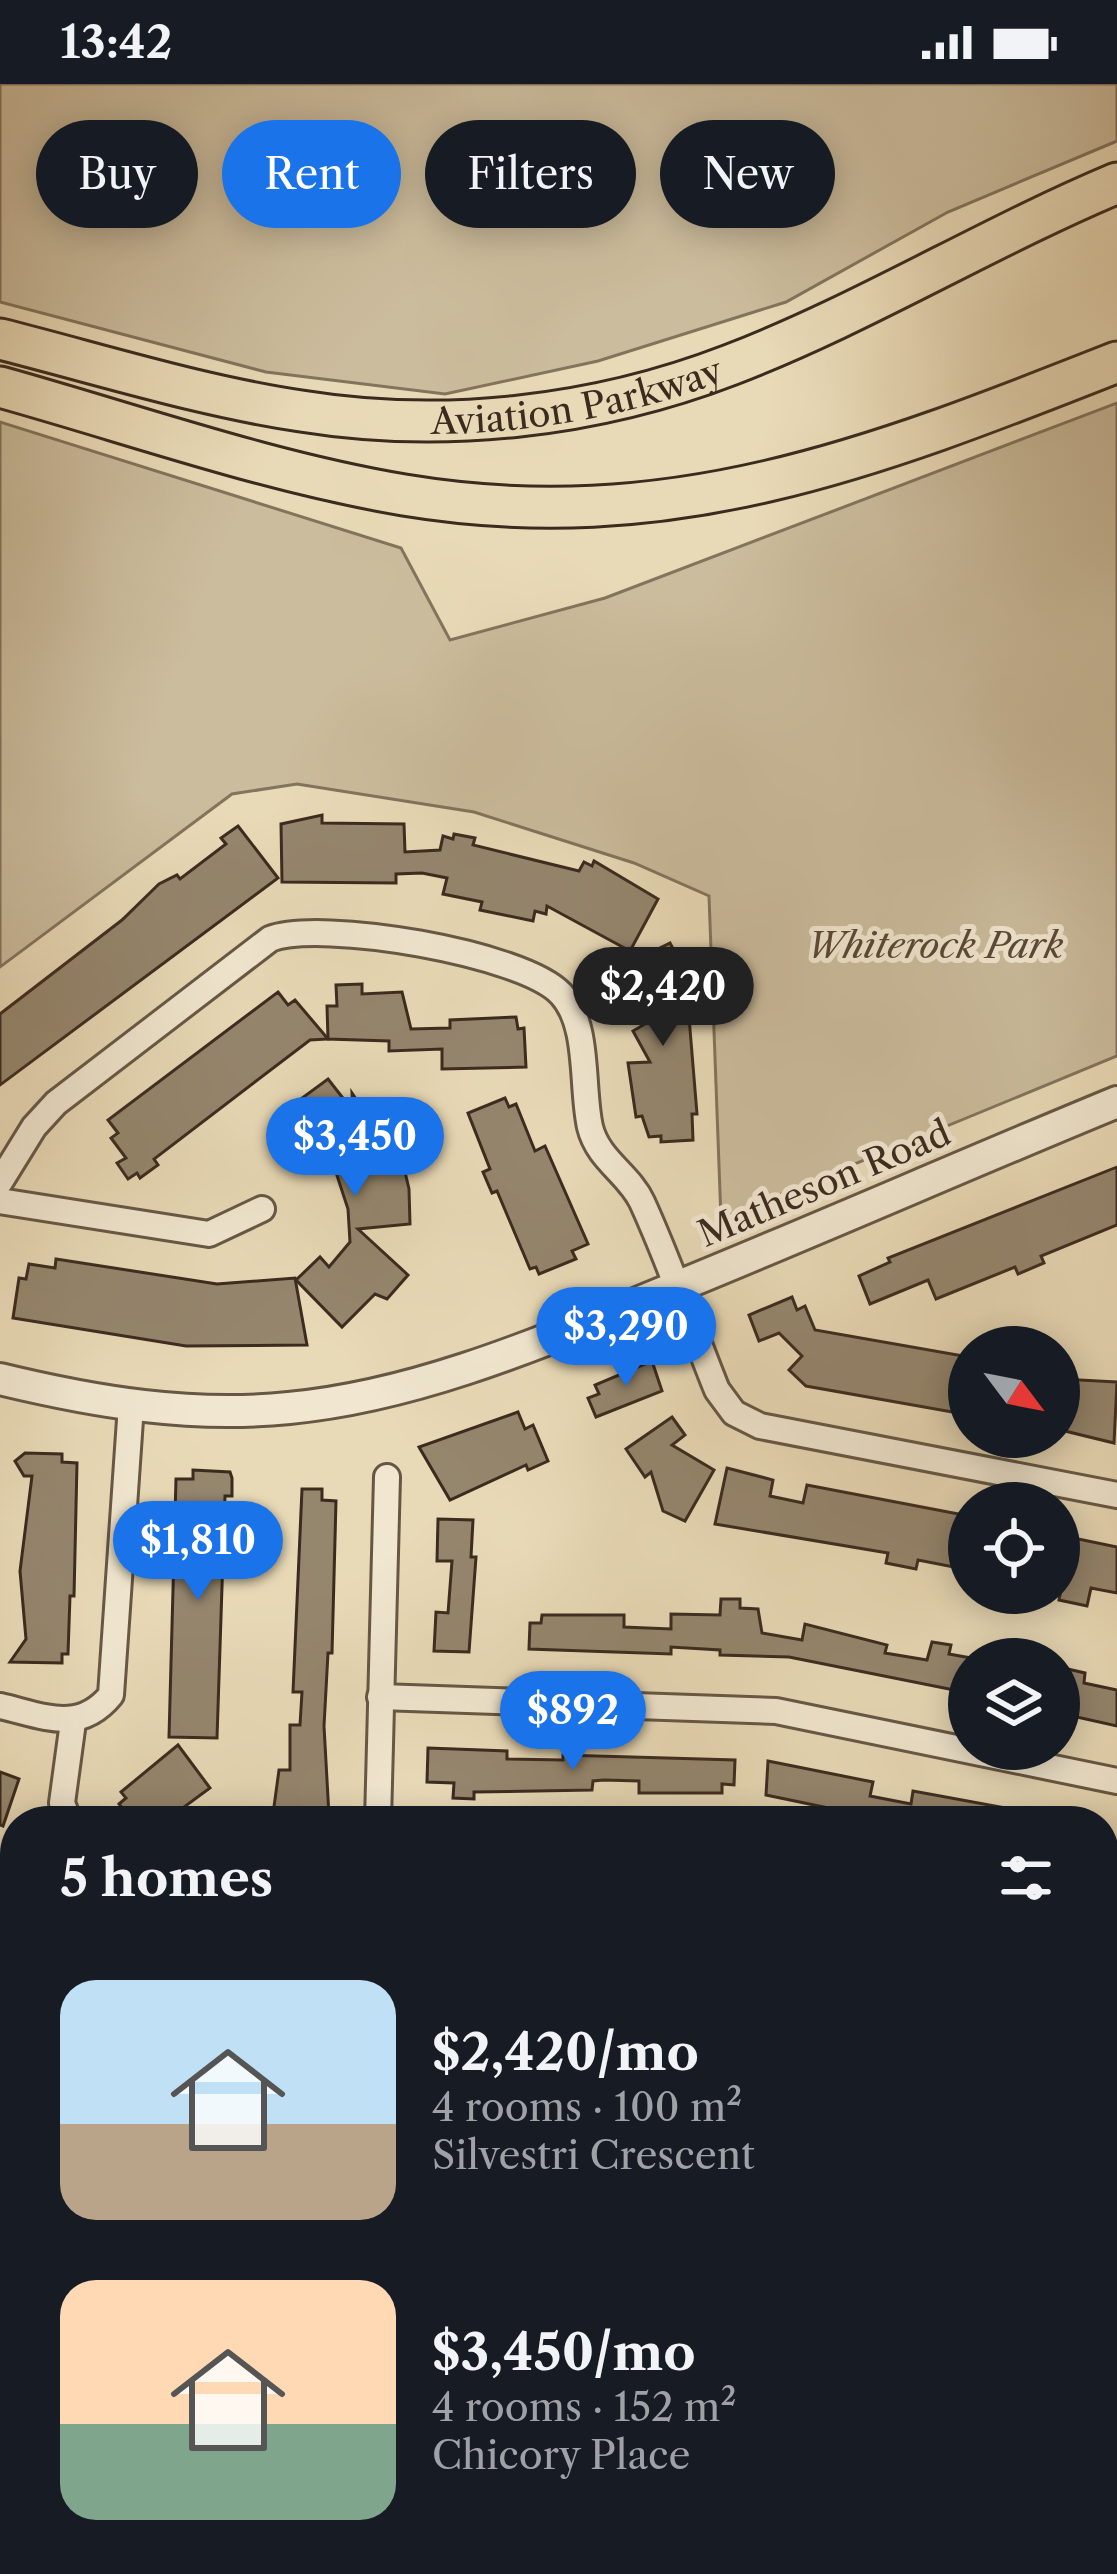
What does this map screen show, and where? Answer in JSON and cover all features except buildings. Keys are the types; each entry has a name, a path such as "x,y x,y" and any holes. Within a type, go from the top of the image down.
{"main road":[{"name":"Aviation Parkway","path":"0,340 304,412 413,420 547,413 634,397 758,354 1117,183"},
{"path":"0,387 404,495 509,505 619,506 718,494 838,467 1117,362"}],"street":[{"path":"0,1182 34,1126 56,1102 270,939 308,930 412,945 520,969 560,993 577,1022 590,1129 597,1147 643,1204 717,1390 734,1413 760,1426 1117,1495"},
{"name":"Matheson Road","path":"0,1378 131,1406 207,1412 290,1408 427,1383 674,1288 1117,1102"},
{"path":"0,1201 208,1234 262,1209"},
{"path":"0,1706 73,1723 95,1714 111,1695 131,1406"},
{"path":"378,1806 387,1477"},
{"path":"380,1697 776,1711 1117,1781"},
{"path":"63,1806 73,1723"}],"green space":[{"path":"0,84 1117,84 1117,141 948,212 786,302 598,361 445,394 266,372 0,302"},
{"name":"Whiterock Park","path":"1117,403 1117,1056 721,1219 709,896 634,863 474,812 297,784 232,794 0,967 0,422 401,548 450,640 605,598"}]}
